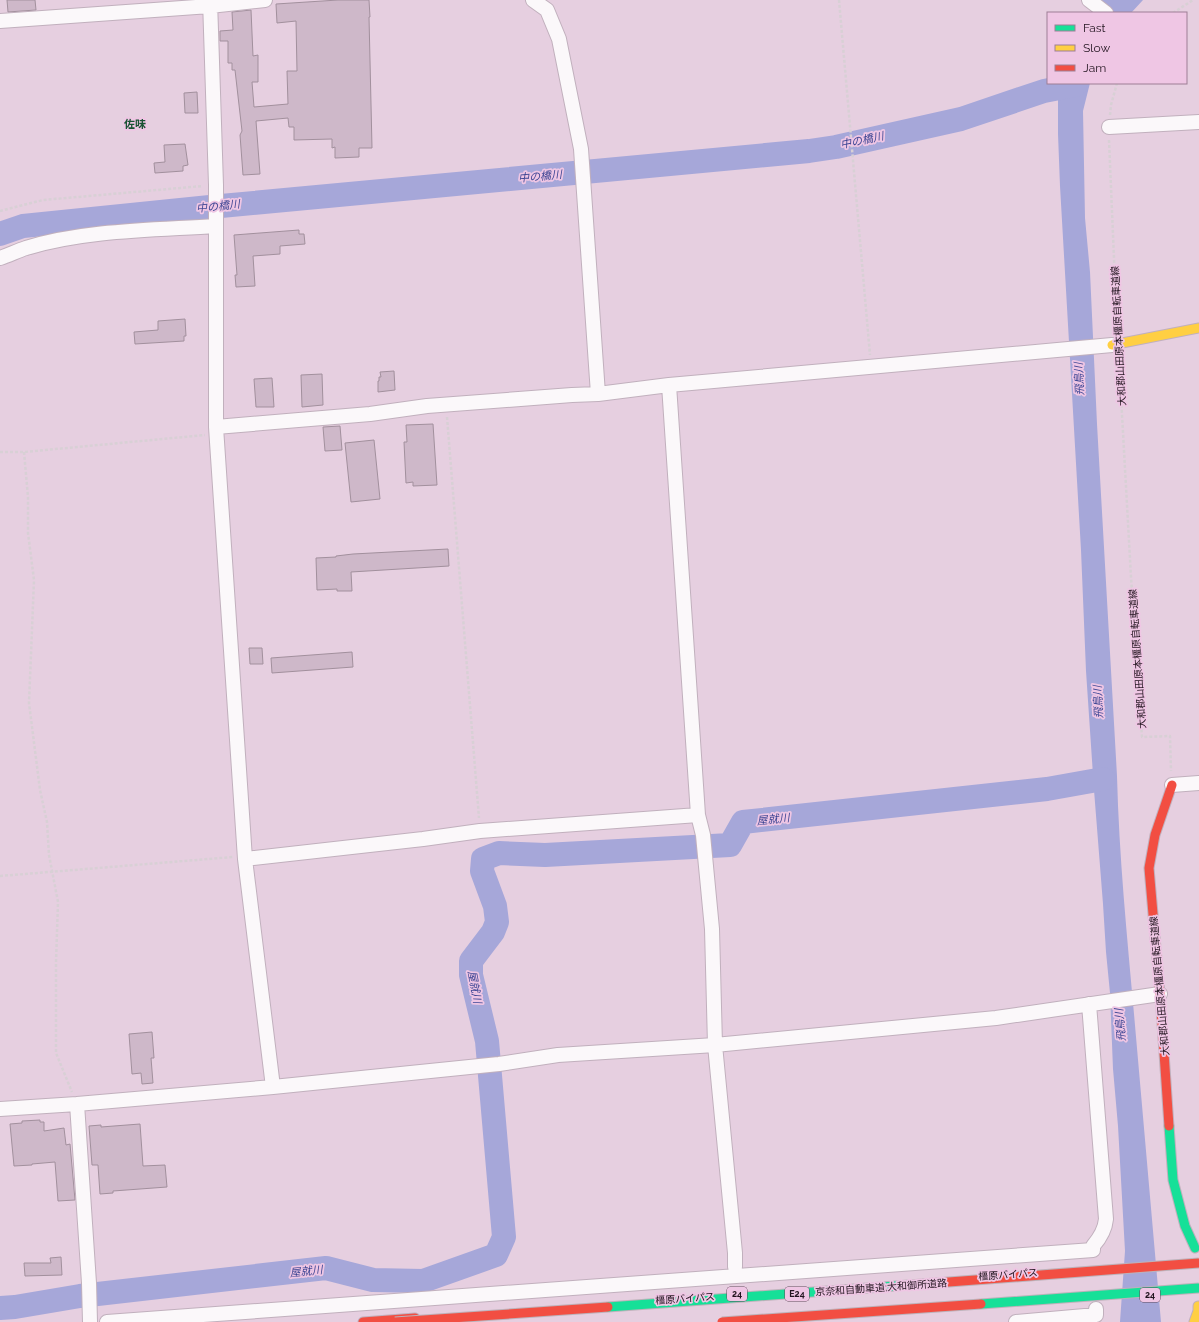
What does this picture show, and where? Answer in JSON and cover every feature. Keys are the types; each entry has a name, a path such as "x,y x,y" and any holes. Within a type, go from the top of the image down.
{"main road":[{"path":"1115,345 1199,328"},
{"name":"大和郡山田原本橿原自転車道線","path":"1172,785 1155,835 1148,868 1173,1180 1185,1226 1196,1245"},
{"name":"橿原バイパス","path":"362,1322 1199,1260"},
{"name":"京奈和自動車道;大和御所道路","path":"395,1322 1199,1263"},
{"name":"E24","path":"722,1322 1199,1288"},
{"name":"24","path":"769,1322 1199,1292"}],"street":[{"path":"0,21 210,3 265,0"},
{"path":"533,0 546,10 560,39 581,150 598,394"},
{"path":"1089,0 1105,12"},
{"path":"210,3 216,185 216,431 244,857 273,1087"},
{"path":"1109,127 1199,122"},
{"path":"0,258 26,248 63,239 117,232 215,226"},
{"path":"216,431 446,405 598,394 669,386 1115,345"},
{"path":"669,386 698,815 703,835 712,929 715,1045 736,1272 739,1322"},
{"path":"1172,785 1199,784"},
{"path":"244,857 423,839 480,831 698,815"},
{"path":"0,1109 77,1104 273,1087 499,1064 558,1055 715,1045 996,1018 1157,994"},
{"path":"107,1322 736,1272 1093,1250 1093,1246 1101,1236 1106,1219 1091,1003"},
{"path":"77,1104 89,1284 90,1322"},
{"path":"1016,1322 1096,1312"}],"path":[{"path":"839,0 871,367"},
{"path":"1175,12 1193,0"},
{"name":"大和郡山田原本橿原自転車道線","path":"1117,84 1111,105 1109,127 1115,345 1142,737 1170,736 1172,785"},
{"path":"0,211 43,200 216,185"},
{"path":"446,405 480,831"},
{"path":"0,452 24,452 216,431"},
{"path":"24,452 28,497 28,533 34,580 29,703 40,790 47,822 50,855 58,902 56,962 56,1053 77,1104"},
{"path":"0,876 244,857"}],"water":[{"path":"1100,0 1143,0 1132,12 1093,12"},
{"name":"飛鳥川","path":"1058,84 1090,84 1083,111 1085,218 1090,272 1120,836 1126,925 1161,1322 1120,1322 1125,1251 1118,1126 1113,1069 1110,993 1086,671 1081,550 1058,134"}],"building":[{"path":"7,0 35,0 36,10 8,12"},
{"path":"338,0 369,0 372,148 359,148 359,157 335,158 335,147 332,148 332,139 294,140 294,127 289,127 288,118 256,121 260,174 243,175 240,135 242,131 235,70 232,70 232,63 228,63 228,41 220,41 220,31 233,30 232,12 251,10 253,56 258,55 258,82 252,82 254,107 288,104 287,71 297,71 296,21 277,23 276,4"},
{"path":"197,92 198,113 185,113 184,93"},
{"path":"185,144 188,165 183,166 183,171 155,173 154,163 165,162 164,145"},
{"path":"299,230 299,234 304,234 305,244 280,246 280,254 253,256 255,286 236,287 235,275 237,275 234,235"},
{"path":"185,319 186,336 184,336 184,341 135,344 134,332 158,330 158,321"},
{"path":"394,371 395,390 378,392 378,381 379,377 381,377 380,372"},
{"path":"322,374 323,405 302,407 301,375"},
{"path":"272,378 274,407 256,407 254,379"},
{"path":"433,424 437,485 413,486 413,482 406,483 404,442 407,442 406,425"},
{"path":"340,426 342,450 325,451 323,427"},
{"path":"374,440 380,499 351,502 345,443"},
{"path":"448,549 449,566 351,572 352,591 337,591 337,589 317,590 316,558 353,554"},
{"path":"249,648 262,648 263,664 250,664"},
{"path":"352,652 353,667 272,673 271,658"},
{"path":"152,1032 154,1058 151,1058 153,1083 142,1084 141,1073 132,1074 129,1034"},
{"path":"40,1120 40,1122 44,1122 44,1131 64,1128 66,1145 70,1144 75,1200 58,1201 55,1162 14,1166 10,1124 22,1123 22,1121"},
{"path":"140,1124 143,1166 165,1165 167,1187 113,1191 113,1193 100,1194 98,1165 92,1165 89,1126 101,1125 101,1127"},
{"path":"61,1257 62,1275 25,1276 24,1263 51,1263 50,1258"}],"waterway":[{"name":"中の橋川","path":"0,234 23,226 809,151 836,147 961,119 1044,91 1075,85"},
{"name":"屋就川","path":"0,1308 15,1307 80,1296 326,1268 373,1280 423,1281 496,1255 504,1237 487,1041 471,975 471,961 493,932 497,922 495,906 482,871 483,859 499,853 545,855 730,845 743,822 1047,789 1103,779"}],"traffic: fast":[{"path":"1169,1126 1173,1180 1185,1226 1195,1248"},
{"path":"608,1307 909,1285"},
{"path":"981,1304 1199,1288"}],"traffic: slow":[{"path":"1112,345 1199,328"},
{"path":"1194,1322 1198,1311 1198,1306"}],"traffic: jam":[{"path":"1169,1126 1160,994 1149,868 1155,835 1172,785"},
{"path":"909,1285 1199,1263"},
{"path":"722,1322 981,1304"},
{"path":"395,1322 608,1307"},
{"path":"363,1322 415,1318"}],"district":[{"name":"佐味","path":"135,124"}]}
